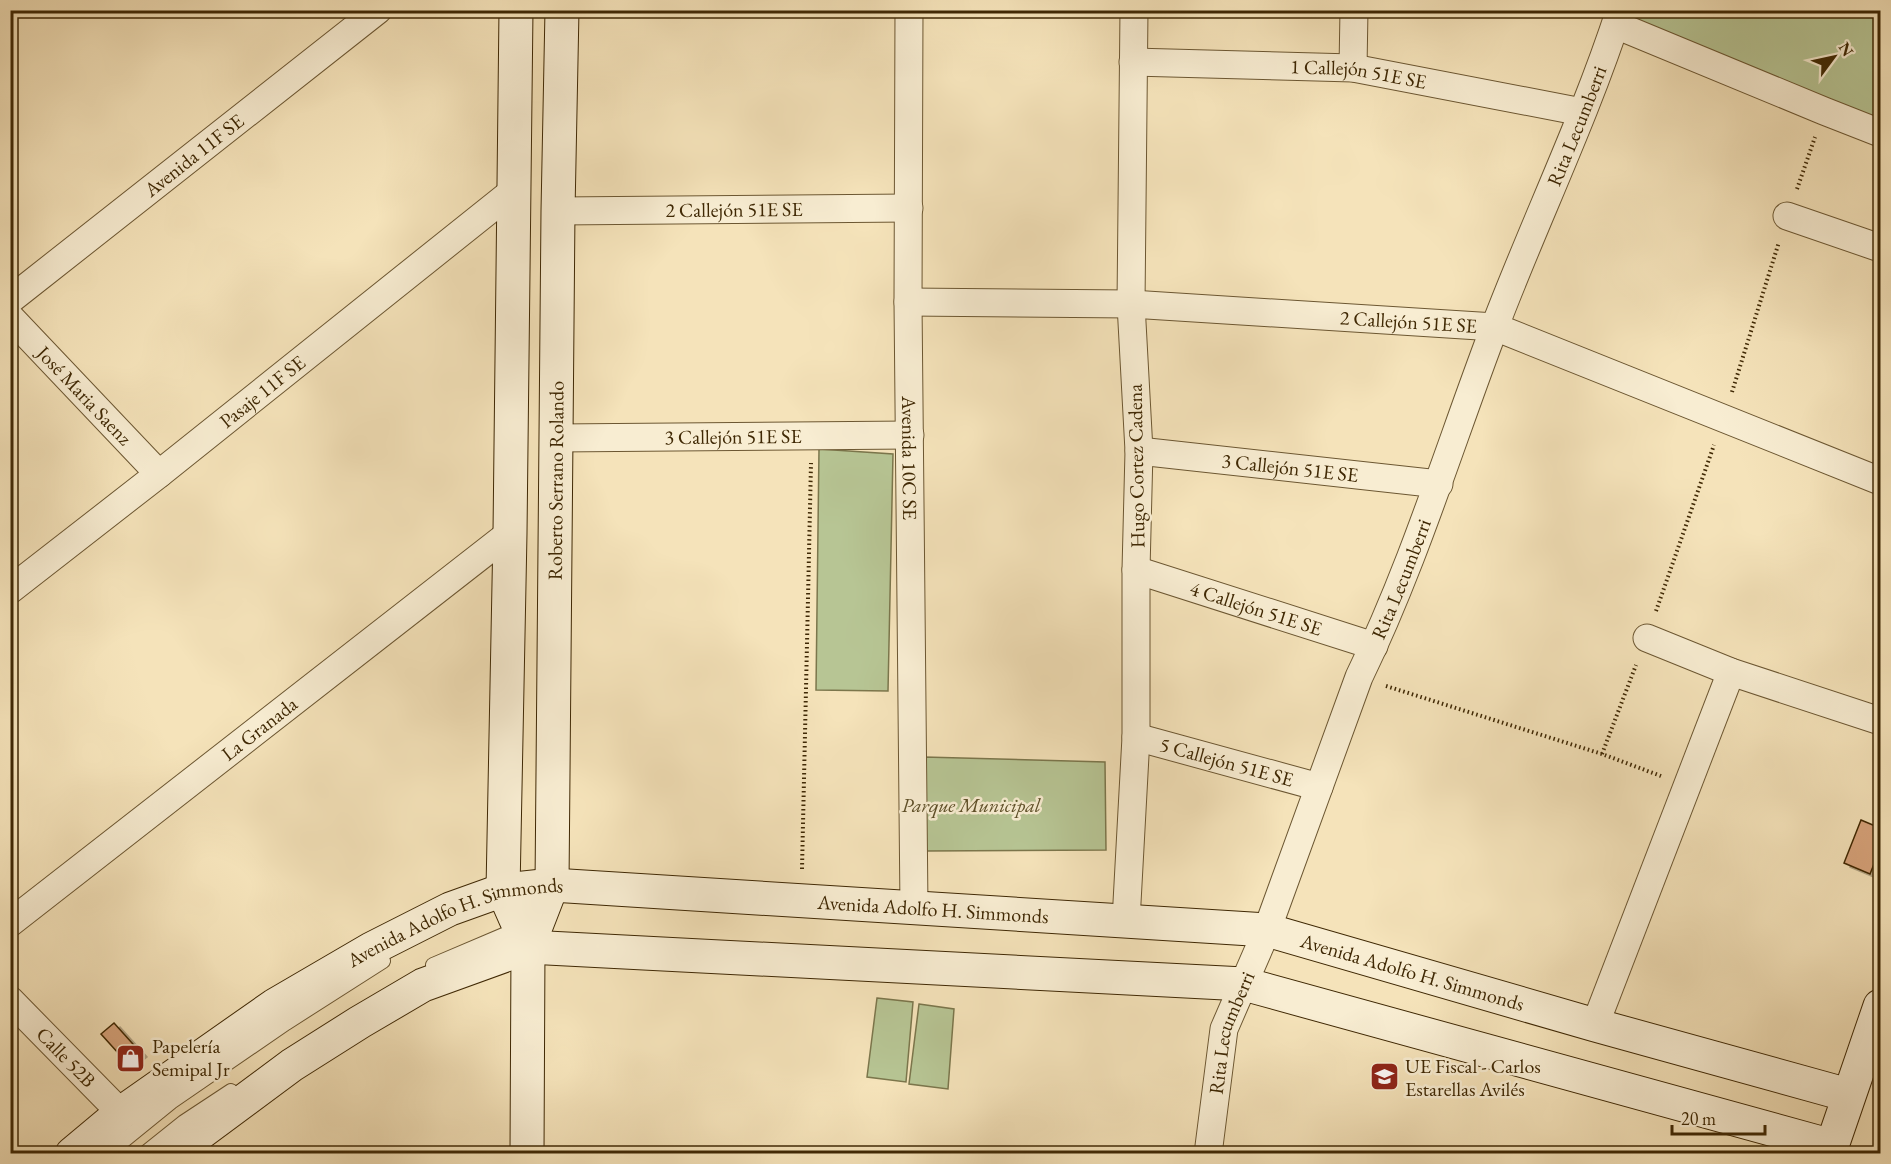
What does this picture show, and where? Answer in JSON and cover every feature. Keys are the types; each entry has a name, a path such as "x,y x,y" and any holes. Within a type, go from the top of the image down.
{"street":[{"name":"Avenida 11F SE","path":"10,300 378,10"},
{"name":"Roberto Serrano Rolando","path":"516,10 510,533 527,1154"},
{"name":"Roberto Serrano Rolando","path":"521,901 556,438 562,10"},
{"name":"Avenida 10C SE","path":"909,10 908,302 914,908"},
{"name":"Hugo Cortez Cadena","path":"1126,921 1136,737 1139,451 1131,304 1134,10"},
{"path":"1353,68 1354,10"},
{"path":"1618,18 1824,111 1881,133"},
{"name":"Rita Lecumberri","path":"1208,1154 1224,1029 1267,930 1359,677 1374,646 1439,484 1495,327 1618,18"},
{"name":"1 Callejón 51E SE","path":"1133,62 1353,68 1582,112"},
{"name":"Pasaje 11F SE","path":"10,590 513,192"},
{"name":"2 Callejón 51E SE","path":"558,211 909,208"},
{"path":"1787,216 1881,248"},
{"name":"2 Callejón 51E SE","path":"908,302 1131,304 1495,327 1881,481"},
{"name":"José Maria Saenz","path":"10,317 159,474"},
{"name":"3 Callejón 51E SE","path":"556,438 910,435"},
{"name":"3 Callejón 51E SE","path":"1139,451 1439,484"},
{"name":"La Granada","path":"10,923 510,533"},
{"name":"4 Callejón 51E SE","path":"1136,570 1374,646"},
{"path":"1647,638 1731,672 1881,721"},
{"path":"1595,1025 1731,672"},
{"name":"5 Callejón 51E SE","path":"1136,737 1319,787"},
{"name":"Avenida Adolfo H. Simmonds","path":"172,1154 292,1065 423,986 521,901 1244,984 1831,1150"},
{"name":"Avenida Adolfo H. Simmonds","path":"72,1154 121,1113 275,1005 371,949 450,909 521,901 801,901 1267,930 1848,1095"},
{"name":"Calle 52B","path":"10,1000 121,1113"},
{"path":"1831,1150 1848,1095 1880,1008"}],"lane":[{"name":"Roberto Serrano Rolando","path":"521,687 527,10"},
{"name":"Roberto Serrano Rolando","path":"521,901 549,10"},
{"name":"Avenida Adolfo H. Simmonds","path":"414,975 442,961 521,901"},
{"name":"Avenida Adolfo H. Simmonds","path":"107,1154 171,1102 296,1017 395,955"},
{"path":"261,1071 319,1032"},
{"path":"144,1154 184,1122 242,1083"}],"path":[{"path":"1602,754 1647,638 1724,418 1787,216 1824,111"},
{"path":"801,901 812,435"},
{"path":"1359,677 1602,754 1687,786"}],"green space":[{"path":"1633,10 1880,11 1880,112 1876,123 1629,21"},
{"path":"819,449 893,454 888,691 816,690"},
{"name":"Parque Municipal","path":"924,757 1105,762 1106,850 925,851"},
{"path":"877,998 913,1002 906,1082 867,1077"},
{"path":"919,1004 954,1009 948,1089 909,1084"}],"building":[{"path":"1861,820 1880,828 1880,849 1870,874 1844,863"},
{"path":"114,1023 141,1053 128,1064 101,1034"}],"place":[{"name":"Papelería Semipal Jr","path":"131,1058"},
{"name":"UE Fiscal - Carlos Estarellas Avilés","path":"1384,1077"}]}
